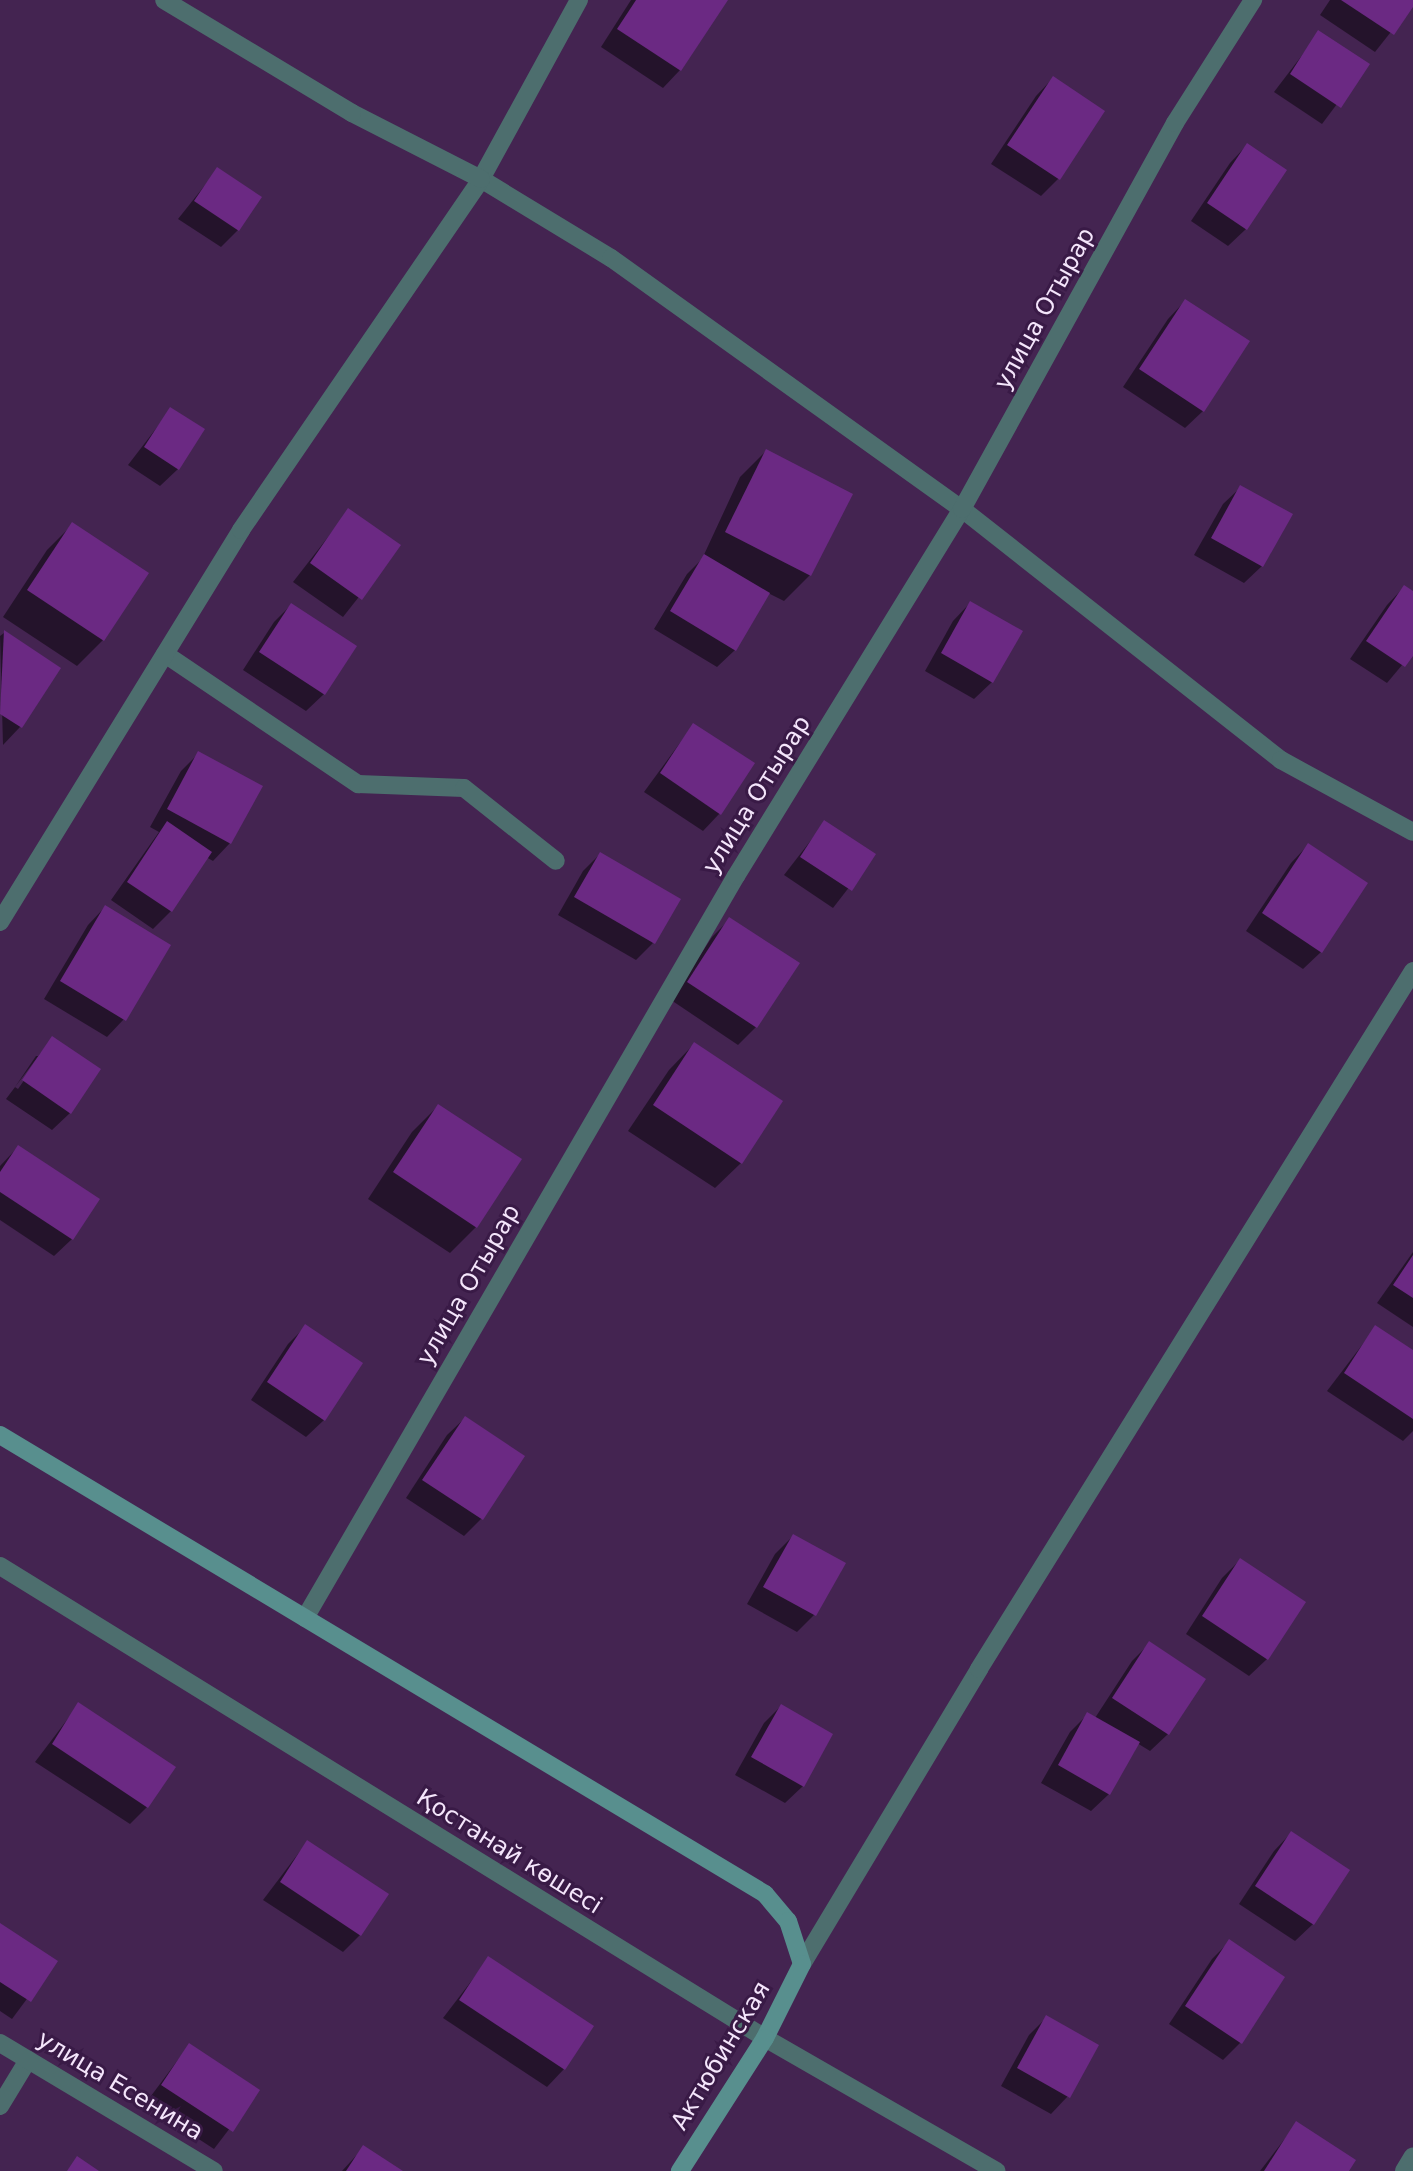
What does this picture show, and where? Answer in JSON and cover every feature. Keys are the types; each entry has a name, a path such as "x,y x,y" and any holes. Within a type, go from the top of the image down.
{"street":[{"path":"164,0 352,113 481,180 611,258 962,509 1282,760 1413,832"},
{"path":"0,922 241,530 481,180 551,44 579,0"},
{"name":"улица Отырар","path":"304,1618 736,876 962,509 1175,123 1252,0"},
{"path":"165,654 359,784 464,788 556,860"},
{"path":"802,1964 979,1669 1413,971"},
{"path":"0,1435 765,1894 788,1922 802,1964"},
{"name":"Қостанай көшесі","path":"0,1566 765,2038 996,2171"},
{"name":"Актюбинская","path":"680,2171 765,2038 802,1964"},
{"name":"улица Есенина","path":"0,2043 214,2171"},
{"path":"0,2106 28,2060"},
{"path":"1404,2171 1413,2156"}],"building":[{"path":"636,0 728,0 681,71 617,29"},
{"path":"1341,0 1413,0 1413,7 1394,35"},
{"path":"1318,30 1370,64 1341,108 1290,74"},
{"path":"1053,76 1105,111 1060,180 1007,145"},
{"path":"1247,143 1287,170 1247,230 1207,203"},
{"path":"217,167 262,197 239,231 194,201"},
{"path":"1185,299 1250,341 1204,412 1139,369"},
{"path":"170,407 205,429 179,470 144,447"},
{"path":"766,449 853,494 811,576 725,532"},
{"path":"1240,485 1293,514 1263,567 1211,538"},
{"path":"348,508 401,545 362,600 310,563"},
{"path":"72,522 149,573 104,641 27,590"},
{"path":"704,554 770,593 736,651 670,611"},
{"path":"1404,585 1413,591 1413,656 1405,667 1366,641"},
{"path":"970,601 1023,631 993,683 941,653"},
{"path":"291,603 357,646 325,695 259,652"},
{"path":"4,630 61,668 22,728 0,714"},
{"path":"693,723 755,763 721,815 660,773"},
{"path":"198,751 263,786 231,844 167,809"},
{"path":"824,820 876,854 852,891 800,857"},
{"path":"167,821 212,852 172,912 127,882"},
{"path":"1308,843 1368,883 1322,953 1262,913"},
{"path":"600,852 681,899 655,944 574,897"},
{"path":"105,905 171,945 126,1021 60,981"},
{"path":"729,917 800,963 757,1028 687,982"},
{"path":"52,1036 101,1069 71,1114 22,1080"},
{"path":"694,1042 783,1101 742,1164 653,1105"},
{"path":"438,1104 522,1159 477,1228 393,1172"},
{"path":"18,1145 100,1199 73,1240 0,1192 0,1172"},
{"path":"1413,1255 1413,1298 1393,1285"},
{"path":"305,1324 363,1363 325,1421 267,1382"},
{"path":"1375,1325 1413,1350 1413,1419 1344,1373"},
{"path":"465,1416 525,1456 483,1520 422,1480"},
{"path":"793,1534 846,1563 816,1616 763,1587"},
{"path":"1240,1558 1306,1602 1268,1660 1202,1616"},
{"path":"1149,1641 1206,1679 1169,1735 1112,1698"},
{"path":"78,1702 176,1767 148,1808 52,1744"},
{"path":"781,1704 833,1734 804,1787 751,1757"},
{"path":"1087,1712 1140,1742 1110,1795 1058,1765"},
{"path":"1291,1831 1350,1870 1314,1925 1255,1886"},
{"path":"307,1840 389,1894 361,1936 280,1882"},
{"path":"0,1923 58,1961 31,2002 0,1982"},
{"path":"1229,1939 1285,1977 1242,2044 1185,2006"},
{"path":"488,1956 594,2026 565,2070 459,2000"},
{"path":"1046,2015 1099,2045 1070,2098 1017,2068"},
{"path":"189,2043 260,2090 233,2132 161,2085"},
{"path":"1296,2121 1356,2160 1349,2171 1264,2171"},
{"path":"363,2145 403,2171 346,2171"},
{"path":"77,2156 99,2171 67,2171"}]}
